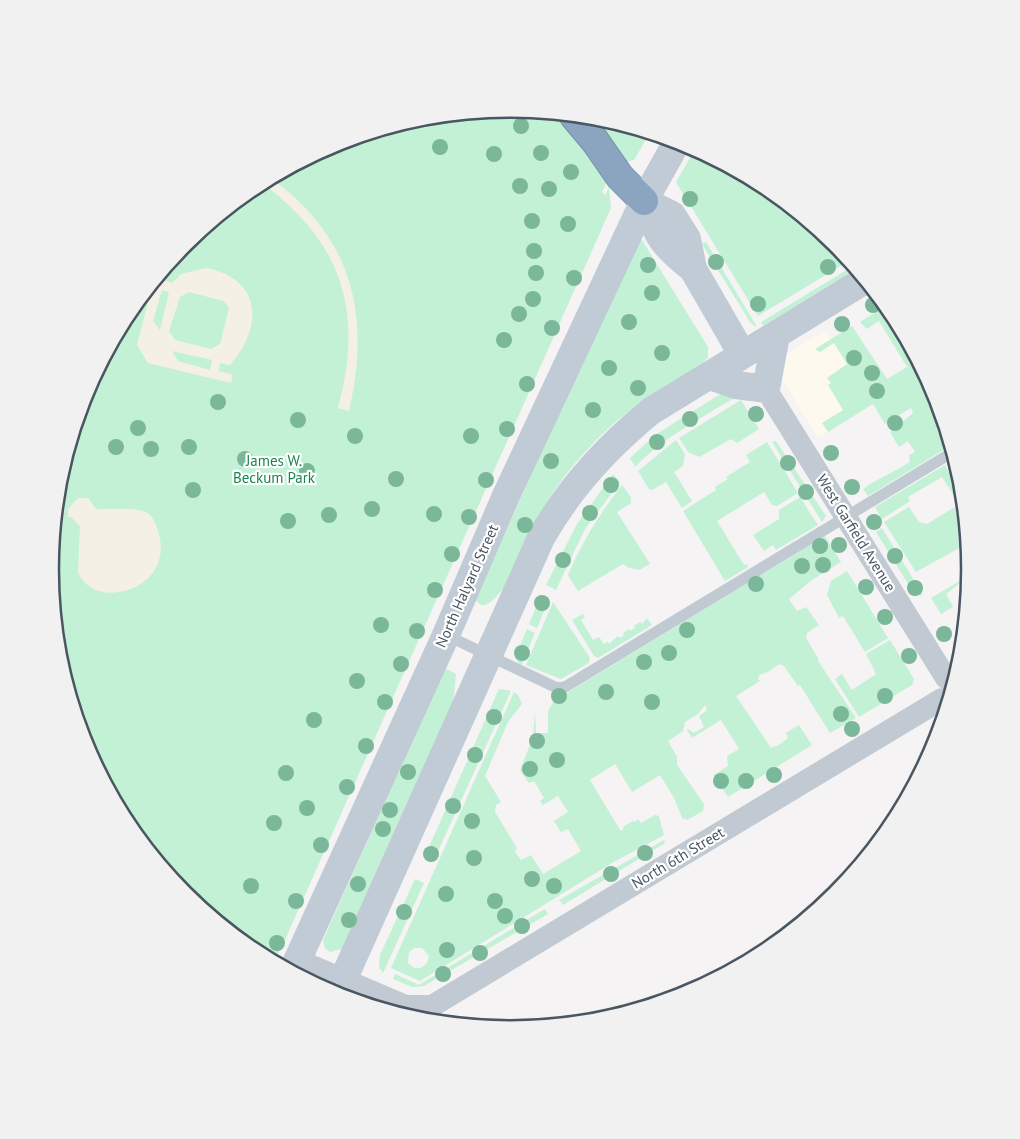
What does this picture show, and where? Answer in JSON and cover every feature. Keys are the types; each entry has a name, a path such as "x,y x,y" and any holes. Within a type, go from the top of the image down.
{"highway":[{"path":"581,124 596,141 620,177 644,200"}],"main road":[{"name":"North Halyard Street","path":"295,966 446,634 505,498 644,200 673,149"},
{"path":"644,200 655,228 667,249 693,269 742,354"},
{"path":"339,987 541,538 557,509 577,483 627,430 651,411 859,284"},
{"path":"710,376 736,384 766,389 776,335"}],"street":[{"name":"West Garfield Avenue","path":"766,389 846,516 946,686"},
{"name":"North 6th Street","path":"414,1010 432,1006 944,691"},
{"name":"North 6th Street","path":"296,967 336,985"},
{"name":"North 6th Street","path":"343,988 384,1002"}],"lane":[{"path":"446,634 557,688 565,687 947,456"}],"shaded area":[{"path":"826,330 873,404 818,438 781,378 784,356"}],"green space":[{"name":"James W. Beckum Park","path":"510,118 562,121 575,136 607,182 602,192 605,195 609,187 611,208 277,956 235,928 191,889 152,844 135,820 105,769 93,742 74,686 67,658 60,599 59,570 60,540 67,481 83,424 105,370 119,344 152,295 191,250 212,230 259,194 310,165 337,153 365,142 422,127 480,119"},
{"path":"600,128 646,139 634,160 626,162"},
{"path":"691,156 710,165 761,194 785,211 808,230 843,265 758,316 676,182"},
{"path":"642,240 708,347 708,358 695,369 655,392 634,407 593,443 548,500 519,561 500,593 490,602 481,605 475,600 636,242"},
{"path":"706,242 756,327 750,322 702,244"},
{"path":"847,270 850,273 763,326 761,322"},
{"path":"879,310 885,319 915,370 927,397 945,449 868,496 863,489 910,462 909,455 915,452 908,441 899,447 890,432 913,413 911,408 885,424 873,404 828,432 822,423 843,410 828,385 831,383 827,378 847,364 834,343 820,352 815,349 852,326 887,379 907,367 879,321 867,329 860,322"},
{"path":"722,393 741,394 672,436 635,467 630,458 655,435"},
{"path":"741,400 759,429 737,443 731,439 699,457 688,452 679,438"},
{"path":"676,440 685,454 683,466 674,472 692,501 682,508 666,482 652,490 649,489 638,471"},
{"path":"776,441 826,516 822,522 772,442"},
{"path":"767,442 798,493 777,506 772,505 764,492 717,521 744,565 747,564 748,567 725,581 683,511 716,490 715,487 728,479 726,477 750,462 746,455"},
{"path":"945,465 953,479 955,498 942,477 908,497 910,501 882,519 875,507"},
{"path":"613,474 620,482 585,529 556,590 546,585 577,524"},
{"path":"622,485 631,497 631,503 617,512 650,564 639,570 629,568 623,564 578,591 568,575 592,528"},
{"path":"800,497 818,525 776,550 773,545 764,551 753,535 779,519 779,510"},
{"path":"956,506 960,547 916,572 884,522 909,507 919,522 927,524"},
{"path":"882,528 923,595 915,595 876,532"},
{"path":"825,536 841,562 812,580 789,599 797,611 806,607 819,625 807,633 806,638 818,661 856,718 830,733 800,685 798,686 784,666 779,664 768,672 759,675 758,679 760,681 736,696 771,748 788,738 786,733 799,725 812,745 728,797 714,775 728,766 727,756 739,749 721,720 692,738 686,728 694,733 704,727 699,716 707,710 705,705 698,714 685,722 683,731 668,741 677,757 677,765 704,804 703,811 687,820 684,818 683,820 674,798 660,775 632,792 615,764 590,780 620,830 622,831 624,826 633,821 635,822 638,819 641,823 655,815 659,816 664,835 612,863 420,981 391,968 514,692 518,695 522,704 508,722 485,776 501,802 496,805 495,812 517,848 515,852 521,860 531,855 543,874 581,851 568,829 561,832 554,821 568,812 558,796 543,805 540,801 544,798 534,781 529,783 520,770 533,737 535,712 536,733 548,733 548,711 556,697 551,694 552,692 558,694 567,693","holes":["414,948 422,948 429,956 427,963 421,968 414,968 408,963 409,952"]},
{"path":"847,571 888,638 865,652 843,616 839,618 827,595 831,581"},
{"path":"961,581 946,594 953,607 941,614 931,598"},
{"path":"540,598 548,602 537,628 529,624"},
{"path":"553,602 590,658 589,663 561,679 526,665"},
{"path":"583,614 585,617 581,620 593,640 599,637 604,644 608,642 609,644 618,636 620,638 624,635 623,633 635,628 634,626 640,622 642,624 647,618 652,625 598,658 594,656 572,620"},
{"path":"527,629 535,633 521,666 515,658"},
{"path":"890,640 914,679 912,685 859,717 835,679 842,674 852,690 876,674 866,654"},
{"path":"445,668 456,674 453,704 342,949 330,952 325,948 323,940"},
{"path":"499,689 511,691 434,860 425,856"},
{"path":"664,840 665,843 563,905 559,900"},
{"path":"415,879 424,883 383,973 379,967 380,955"},
{"path":"545,909 548,914 424,986 412,987 393,979 395,974 419,985"}],"sand":[{"path":"277,183 299,201 321,226 338,253 349,281 356,311 358,343 349,411 338,408 346,373 348,341 347,310 340,282 328,255 312,230 290,206 268,188"},
{"path":"206,268 225,274 238,283 247,294 252,307 252,321 248,336 241,351 230,365 220,363 219,371 233,375 231,383 148,363 137,345 149,300 164,280 172,283 181,274","holes":["162,290 169,292 160,330 153,321","189,292 224,301 229,308 220,344 211,349 175,340 169,331 180,297","172,351 212,360 210,370 178,361"]},
{"path":"78,498 88,498 96,509 134,510 146,512 150,515 158,531 161,551 156,568 145,581 131,589 115,593 100,591 87,584 78,572 80,526 71,517 68,517 68,509"}]}
